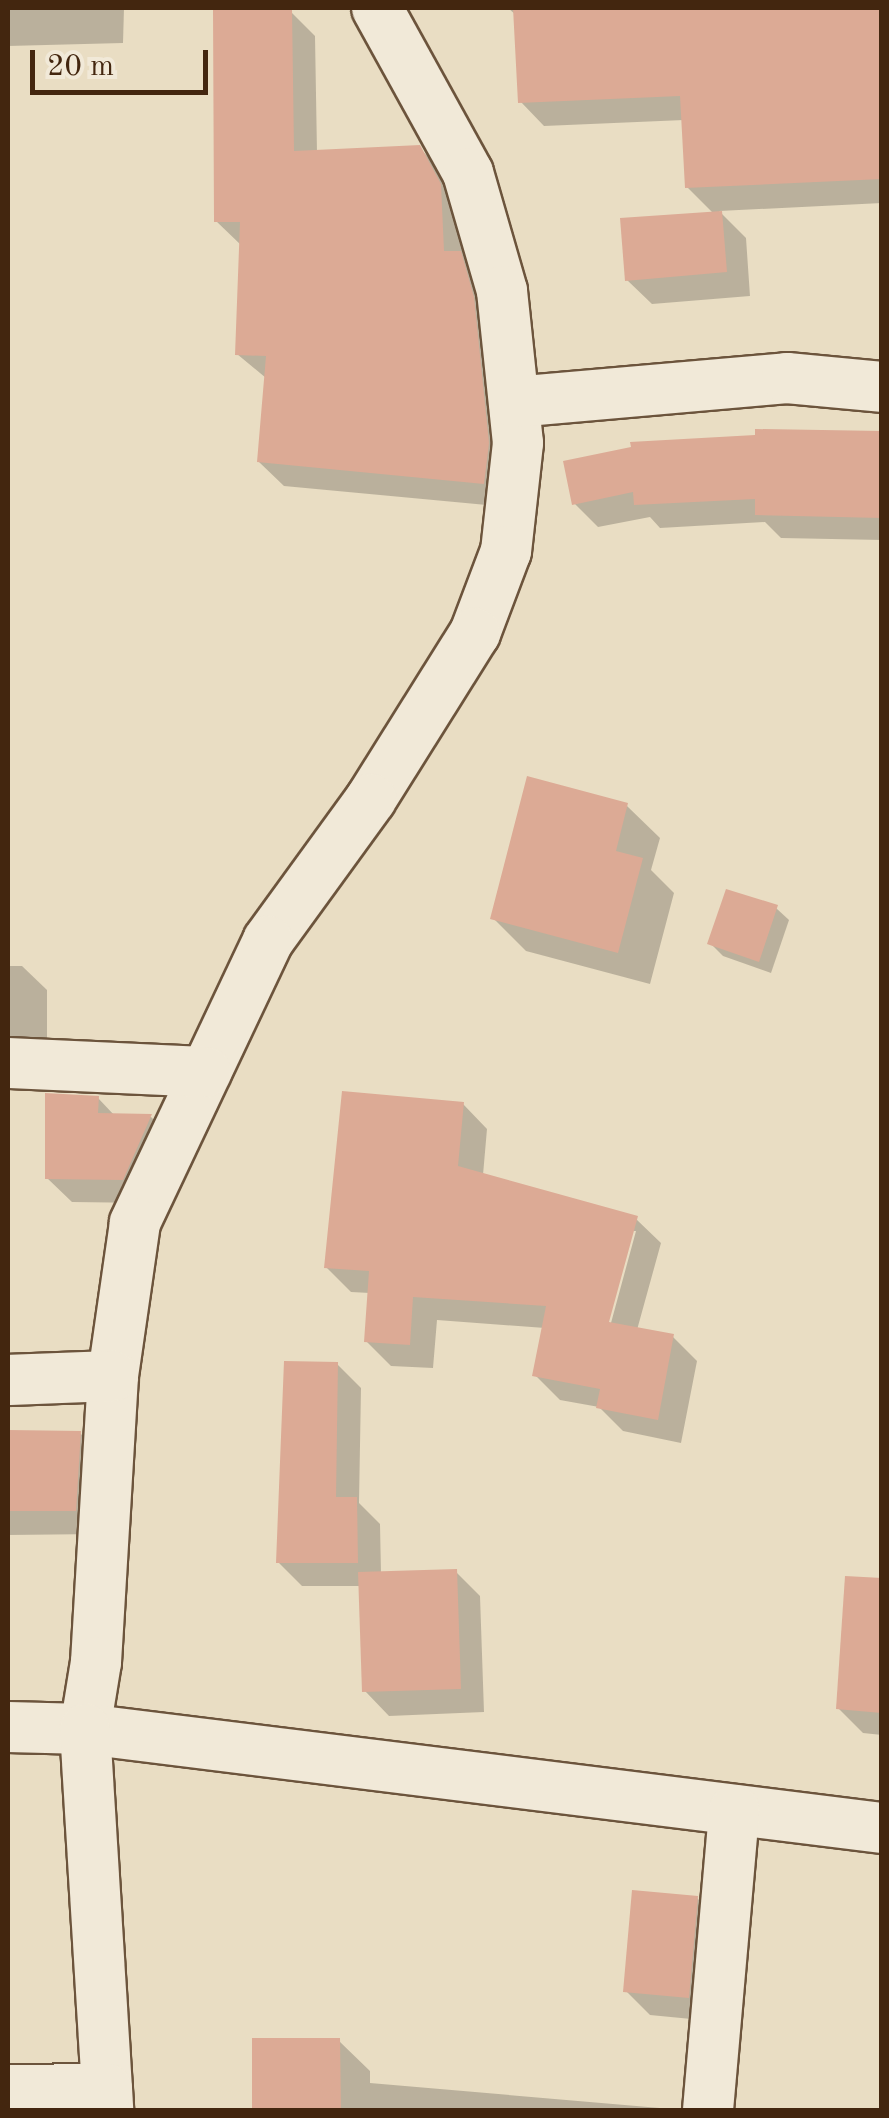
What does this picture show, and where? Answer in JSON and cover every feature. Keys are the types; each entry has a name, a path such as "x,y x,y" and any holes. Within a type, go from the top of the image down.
{"street":[{"path":"8,2090 107,2100 102,1732 96,1662 113,1376 135,1223 268,941 371,798 476,632 506,551 518,443 502,291 468,173 378,8"},
{"path":"514,402 787,378 882,386"},
{"path":"8,1063 206,1072"},
{"path":"8,1380 113,1376"},
{"path":"8,1728 171,1739 882,1828"},
{"path":"708,2110 734,1810"}],"building":[{"path":"513,8 882,8 882,179 685,188 680,96 518,103"},
{"path":"213,9 292,9 294,151 420,145 441,184 444,251 461,251 474,297 489,443 484,484 257,462 266,356 235,355 240,222 214,222"},
{"path":"722,211 727,272 625,281 620,218"},
{"path":"755,429 882,431 882,518 755,515 755,499 634,505 633,492 572,505 563,461 631,447 630,442 755,435"},
{"path":"527,776 628,803 616,851 643,858 618,953 490,919"},
{"path":"726,889 778,905 759,962 707,944"},
{"path":"342,1091 464,1102 458,1166 638,1216 609,1322 674,1334 658,1420 596,1408 600,1389 532,1376 546,1306 413,1297 410,1345 364,1342 369,1271 324,1268"},
{"path":"45,1093 99,1096 98,1113 152,1114 123,1180 45,1179"},
{"path":"284,1361 338,1362 336,1497 357,1497 358,1563 276,1563"},
{"path":"8,1430 81,1431 76,1511 8,1511"},
{"path":"457,1569 461,1689 362,1692 358,1572"},
{"path":"845,1576 882,1578 882,1713 836,1709"},
{"path":"632,1890 698,1896 689,1998 623,1992"},
{"path":"252,2038 340,2038 341,2110 252,2110"}]}
